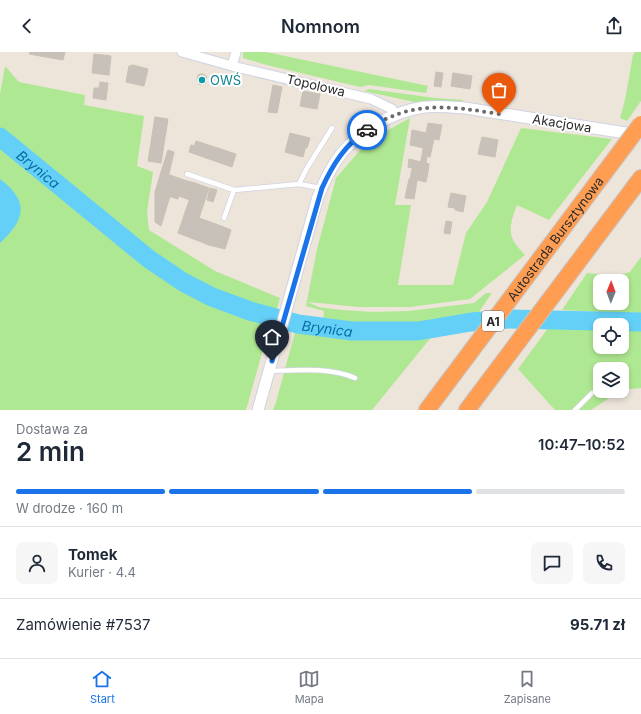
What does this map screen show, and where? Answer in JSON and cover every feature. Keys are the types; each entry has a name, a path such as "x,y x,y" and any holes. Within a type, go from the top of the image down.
{"highway":[{"name":"Autostrada Bursztynowa","path":"430,406 641,124"},
{"name":"A1","path":"471,405 641,178"}],"street":[{"name":"Topolowa","path":"182,52 232,66 371,98 392,109 395,114"},
{"path":"232,66 236,52"},
{"name":"Akacjowa","path":"258,410 322,188 333,165 343,150 356,137 370,127 395,114 419,108 441,107 465,108 641,135"}],"lane":[{"path":"299,184 307,168 332,128"},
{"path":"187,174 234,190 299,184 322,188"},
{"path":"224,218 234,190"},
{"path":"270,371 300,370 346,373 355,378"},
{"path":"575,410 592,393"}],"green space":[{"path":"243,52 266,52 428,86 426,93 369,85 360,87 243,58"},
{"path":"635,52 641,52 641,101 627,121 620,118 625,100 633,55"},
{"path":"5,66 19,82 85,95 84,105 144,116 137,166 153,172 147,212 149,230 215,271 280,298 276,312 190,280 154,256 0,131 0,94"},
{"path":"369,89 435,98 464,100 460,102 419,103 364,91"},
{"path":"410,118 395,205 411,205 398,285 453,285 466,233 487,202 521,128 612,139 549,220 517,205 512,220 511,232 515,243 525,255 470,299 410,307 359,307 308,302 318,307 342,310 373,312 409,311 474,303 486,293 492,293 474,319 418,325 366,326 323,322 324,311 306,306 317,249 336,178 368,141"},
{"path":"0,145 58,194 161,274 211,302 271,321 246,410 0,410"},
{"path":"641,257 641,314 562,310 587,273 596,274 593,274 593,310 629,310 629,274 622,274 630,272"},
{"path":"552,323 593,325 593,354 629,354 629,326 641,327 641,388 629,389 629,362 593,362 593,398 609,398 591,410 555,410 518,369"},
{"path":"296,329 331,336 382,338 433,335 372,410 273,410"}],"water":[{"path":"0,179 16,195 20,203 21,210 15,226 0,243"}],"building":[{"path":"30,52 65,52 63,60 29,54"},
{"path":"94,54 111,56 109,75 92,73"},
{"path":"133,65 148,69 144,86 126,82 129,66"},
{"path":"436,72 443,73 441,87 434,86"},
{"path":"453,73 472,76 470,89 451,86"},
{"name":"OWŚ","path":"200,74 207,77 205,81 206,83 200,85 197,80 198,75"},
{"path":"100,82 108,83 106,100 93,98 94,88 99,88"},
{"path":"273,85 282,87 277,113 268,112"},
{"path":"303,91 320,94 317,109 300,106"},
{"path":"155,117 168,119 161,163 148,161"},
{"path":"428,123 442,125 439,140 434,139 430,157 422,155"},
{"path":"412,130 426,133 424,148 410,145"},
{"path":"290,133 306,137 303,157 285,152"},
{"path":"306,137 310,138 307,148 303,149"},
{"path":"482,137 498,140 495,157 478,154"},
{"path":"196,141 236,154 232,167 189,152 191,145 194,146"},
{"path":"168,150 174,152 169,174 161,172"},
{"path":"422,155 427,156 426,163 429,164 428,172 419,170"},
{"path":"409,159 421,162 419,170 408,167"},
{"path":"412,169 419,170 417,181 410,179"},
{"path":"419,170 428,172 426,182 417,180"},
{"path":"161,172 184,180 178,199 155,192"},
{"path":"409,179 417,181 414,199 405,198"},
{"path":"184,180 195,183 193,189 182,185"},
{"path":"195,183 209,188 199,218 216,224 209,245 178,233"},
{"path":"182,185 193,189 190,200 179,196"},
{"path":"210,188 217,190 213,202 207,200"},
{"path":"155,192 170,196 161,226 155,222"},
{"path":"451,193 466,196 463,212 455,210 455,208 448,207"},
{"path":"446,221 452,222 450,234 444,233"},
{"path":"216,224 231,230 225,249 209,245"}],"waterway":[{"name":"Brynica","path":"0,137 149,259 183,282 212,297 250,311 298,324 352,331 418,331 471,322 509,319 641,322"}],"way so far":[{"path":"367,130 395,114 419,108 465,108 499,114"}],"place":[{"name":"OWŚ","path":"202,80"}],"route":[{"path":"272,361 318,196 333,165 343,150 356,137 367,130"}]}
